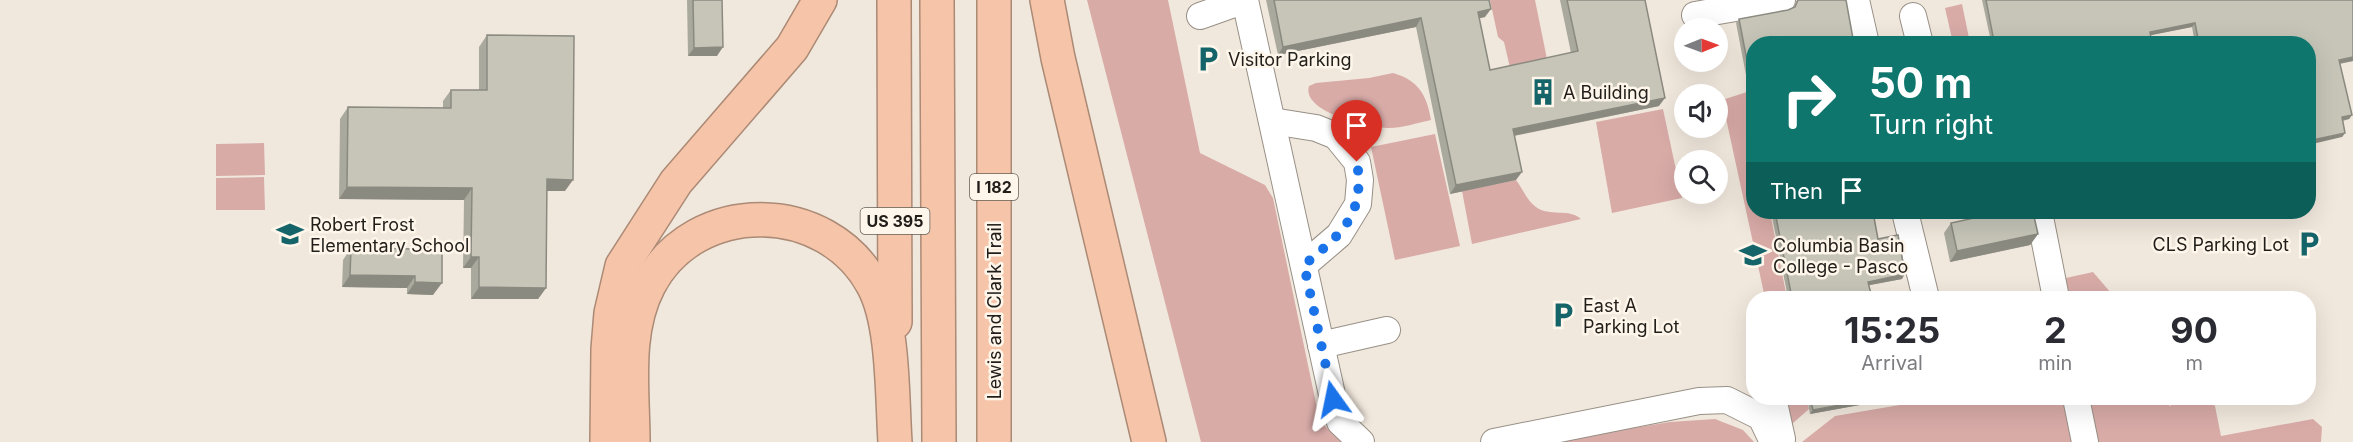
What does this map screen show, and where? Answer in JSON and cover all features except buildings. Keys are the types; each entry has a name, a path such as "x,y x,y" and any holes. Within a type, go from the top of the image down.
{"highway":[{"path":"603,432 611,313 622,266 676,182 792,48 820,0"},
{"name":"US 395","path":"894,0 895,442"},
{"path":"938,0 939,442"},
{"name":"Lewis and Clark Trail","path":"994,0 994,442"},
{"path":"1047,0 1058,58 1149,442"},
{"path":"633,442 635,323 649,284 675,251 692,238 711,228 730,222 772,219 793,222 831,239 855,260 873,285 886,325 895,442"}],"lane":[{"path":"1200,16 1245,0 1340,422 1361,442"},
{"path":"1695,15 1782,0"},
{"path":"1856,0 1864,36"},
{"path":"1913,16 1918,36"},
{"path":"1272,121 1316,128 1336,136 1357,162 1360,180 1358,204 1340,235 1304,265"},
{"path":"1907,219 1924,291"},
{"path":"2040,219 2055,291"},
{"path":"1321,345 1387,330"},
{"path":"1494,442 1699,401 1727,400 1761,417 1773,442"},
{"path":"1774,405 1782,442"},
{"path":"2077,405 2085,442"}],"shaded area":[{"path":"1087,0 1168,0 1200,153 1265,185 1273,198 1317,408 1325,426 1342,442 1201,442"},
{"path":"1490,0 1535,0 1548,64 1511,72 1504,42 1498,37"},
{"path":"1962,4 1969,36 1951,36 1945,8"},
{"path":"1393,73 1409,80 1420,90 1427,103 1431,120 1394,128 1367,125 1338,117 1326,111 1315,104 1309,95 1309,86 1316,83 1369,78"},
{"path":"1746,92 1746,211 1728,128 1728,98"},
{"path":"1663,109 1674,161 1674,200 1612,213 1596,122"},
{"path":"1435,134 1460,246 1395,260 1371,147"},
{"path":"264,143 265,175 216,176 216,144"},
{"path":"264,177 265,210 216,210 216,178"},
{"path":"1516,180 1533,204 1541,210 1571,214 1581,219 1472,244 1462,191"},
{"path":"1748,219 1771,219 1786,291 1763,291"},
{"path":"2093,272 2109,291 2069,291 2066,278"},
{"path":"1788,405 1808,405 1809,409 1792,424"},
{"path":"1900,405 2071,405 2079,442 1802,442 1835,416"},
{"path":"2090,405 2214,405 2221,436 2313,419 2322,427 2321,442 2098,442"},
{"path":"1715,419 1743,430 1754,442 1547,442 1670,422"}],"place":[{"name":"Visitor Parking","path":"1208,59"},
{"name":"A Building","path":"1543,92"},
{"name":"Robert Frost Elementary School","path":"290,234"},
{"name":"CLS Parking Lot","path":"2309,244"},
{"name":"Columbia Basin College - Pasco","path":"1753,255"},
{"name":"East A Parking Lot","path":"1563,315"}],"route":[{"path":"1333,399 1304,265 1340,235 1358,204 1360,180 1357,162"}]}
